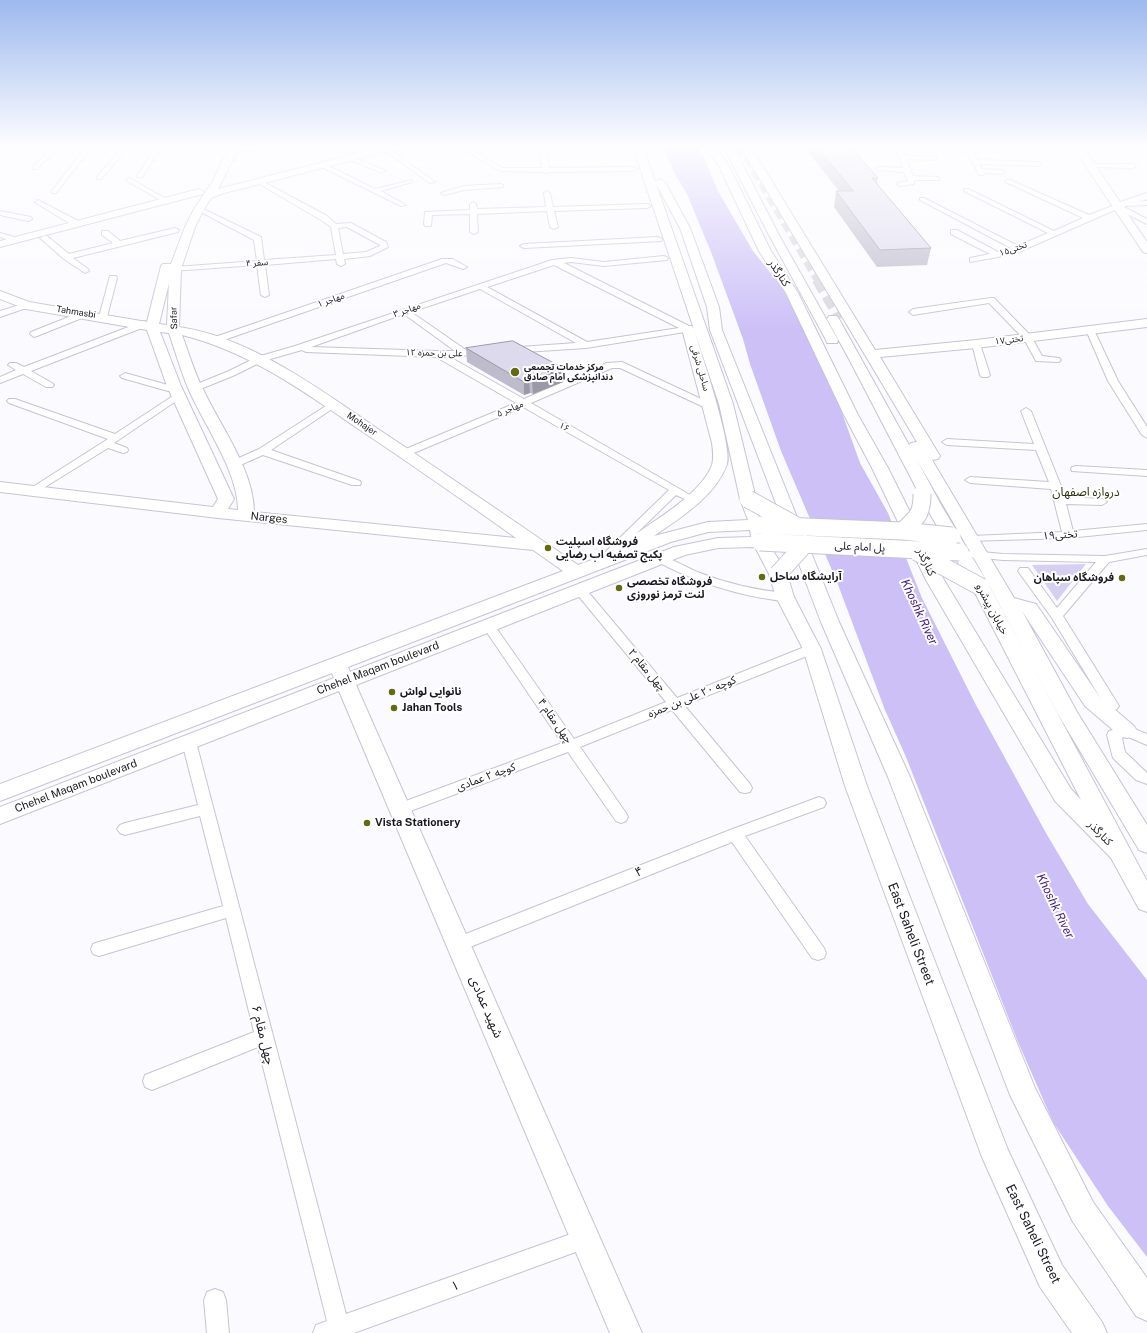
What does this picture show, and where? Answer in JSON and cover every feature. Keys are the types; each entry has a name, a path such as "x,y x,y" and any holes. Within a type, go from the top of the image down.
{"main road":[{"path":"0,244 146,206"},
{"path":"0,249 171,206"},
{"name":"Safar","path":"194,206 175,230 148,325 176,390 213,468 222,506"},
{"name":"Safar","path":"197,206 175,270 173,328 195,388 234,464 246,498 246,516"},
{"name":"ساحلی شرقی","path":"619,555 708,485 720,466 721,451 711,407 688,329 677,300 647,206"},
{"name":"ساحلی شرقی","path":"657,206 726,404 748,499 759,533"},
{"path":"672,206 684,228 694,252 713,307 716,330 830,622 899,777 1024,1095 1083,1212 1147,1305"},
{"name":"کنارگذر","path":"743,206 765,251 792,293 851,415 880,468 935,580 1034,749 1063,795 1119,852"},
{"path":"749,206 765,238 765,251"},
{"path":"763,206 832,312 871,354 950,483 952,505"},
{"path":"777,206 832,312"},
{"path":"1121,206 1147,250"},
{"path":"660,214 671,225 681,239 704,314 716,330"},
{"name":"Tahmasbi","path":"0,295 26,305 173,328"},
{"name":"خیابان پیشرو","path":"832,312 927,500 961,543 981,555 1068,714 1147,844"},
{"name":"خیابان پیشرو","path":"832,312 952,505 961,543 981,587 1119,852 1147,902"},
{"name":"تختی۱۷","path":"871,354 976,344 1147,323"},
{"name":"Mohajer","path":"173,328 215,340 260,359 405,453 576,572"},
{"name":"Narges","path":"0,487 222,506 246,516 538,545"},
{"path":"222,506 246,498"},
{"path":"748,499 799,528"},
{"path":"904,531 915,520 927,500"},
{"name":"Chehel Maqam boulevard","path":"0,816 189,742 341,672 619,555 665,538 708,527 759,533"},
{"name":"پل امام علی","path":"759,533 799,528 904,531 961,543"},
{"name":"Chehel Maqam boulevard","path":"0,792 341,672 488,625 680,551 759,533"},
{"name":"پل امام علی","path":"759,533 805,544 913,549 961,543"},
{"name":"East Saheli Street","path":"759,533 778,574 785,597 812,649 856,786 996,1157 1051,1276 1091,1333"},
{"path":"778,574 805,544"},
{"path":"913,549 981,587"},
{"path":"1008,603 1019,604 1030,608 1092,701 1127,731"},
{"name":"شهید عمادی","path":"341,672 626,1333"},
{"path":"59,770 67,790"}],"street":[{"path":"45,206 77,224"},
{"path":"211,206 257,237 262,263 265,295"},
{"path":"302,206 324,218 334,226 340,260"},
{"path":"428,224 428,214 430,213 473,208 550,209 640,206"},
{"path":"936,206 1018,249"},
{"path":"999,206 1053,233"},
{"path":"1062,206 1089,218"},
{"name":"تختی۱۵","path":"973,260 1018,249 1117,206"},
{"path":"1122,206 1147,222"},
{"path":"473,208 474,232"},
{"path":"550,209 554,227"},
{"path":"0,213 28,219"},
{"path":"0,220 10,216"},
{"name":"۴ سفر","path":"175,270 262,263 340,260 367,254 384,247 383,244 348,225 334,226"},
{"path":"67,257 175,230"},
{"path":"954,232 998,255"},
{"path":"105,233 119,244"},
{"path":"0,235 15,240"},
{"path":"44,238 85,271"},
{"path":"524,246 658,239"},
{"name":"۳ مهاجر","path":"195,388 232,373 260,359 298,348 555,262 571,260 604,264 664,258"},
{"name":"۱ مهاجر","path":"215,340 448,261 463,267"},
{"path":"555,262 688,329"},
{"path":"103,317 113,278"},
{"path":"480,286 586,345"},
{"path":"912,312 991,300 1028,338 1039,359 1056,360"},
{"path":"0,314 26,305"},
{"path":"405,311 464,353"},
{"path":"34,334 84,314"},
{"path":"0,380 148,325"},
{"name":"۱۲ علی بن حمزه","path":"298,348 437,354 464,353 586,345 688,329"},
{"path":"1090,330 1113,381 1147,435"},
{"path":"976,344 985,374"},
{"name":"۱۶","path":"437,354 692,499"},
{"name":"۵ مهاجر","path":"405,453 615,364 622,365 711,407"},
{"path":"14,365 49,385"},
{"path":"562,375 574,382"},
{"path":"125,376 176,390"},
{"path":"33,490 112,441 176,390"},
{"path":"12,401 112,441 123,450"},
{"path":"234,464 263,451 332,405"},
{"path":"1026,412 1056,486 1068,535"},
{"path":"948,442 1041,447"},
{"path":"263,451 356,483"},
{"path":"1076,469 1147,473"},
{"path":"970,480 1056,486"},
{"path":"601,562 675,490"},
{"path":"1059,500 1102,502"},
{"name":"تختی۱۹","path":"961,543 1147,527"},
{"path":"981,555 1002,557 1105,559 1147,552"},
{"path":"660,559 696,576 757,594 785,597"},
{"path":"1057,616 1105,559"},
{"path":"1024,571 1057,616 1112,706"},
{"name":"چهل مقام ۲","path":"580,590 745,788"},
{"name":"چهل مقام ۴","path":"488,625 621,817"},
{"name":"کوچه ۲۰ علی بن حمزه","path":"572,745 812,649"},
{"path":"1147,740 1127,731 1114,735 1118,754 1141,776 1147,778"},
{"name":"چهل مقام ۶","path":"189,742 264,1036 332,1330"},
{"name":"کوچه ۲ عمادی","path":"400,808 572,745"},
{"name":"۴","path":"459,944 735,834 819,803"},
{"path":"125,829 206,809"},
{"path":"735,834 818,953"},
{"path":"99,949 231,910"},
{"path":"152,1080 264,1036"},
{"name":"۱","path":"332,1330 585,1239"},
{"path":"215,1300 218,1333"}],"shaded area":[{"path":"1086,564 1057,601 1032,565"}],"water":[{"name":"Khoshk River","path":"692,206 727,206 753,251 785,291 801,319 836,396 860,463 888,513 922,598 976,705 1046,833 1088,904 1147,980 1147,1257 1108,1206 1053,1122 1018,1042 906,757 885,710 837,582 781,451 750,364 743,339 711,252"}],"building":[{"path":"847,206 896,206 931,248 880,250"},
{"path":"513,341 563,368 524,382 466,348"}],"tunnel":[{"path":"776,206 819,280"},
{"path":"818,279 841,318"}],"place":[{"name":"مرکز خدمات تجمیعی دندانپزشکی امام صادق","path":"515,372"},
{"name":"فروشگاه اسپلیت پکیج تصفیه اب رضایی","path":"548,548"},
{"name":"آرایشگاه ساحل","path":"762,577"},
{"name":"فروشگاه سپاهان","path":"1122,578"},
{"name":"فروشگاه تخصصی لنت ترمز نوروزی","path":"619,588"},
{"name":"نانوایی لواش","path":"392,692"},
{"name":"Jahan Tools","path":"394,708"},
{"name":"Vista Stationery","path":"367,823"}],"district":[{"name":"دروازه اصفهان","path":"1086,492"}]}
